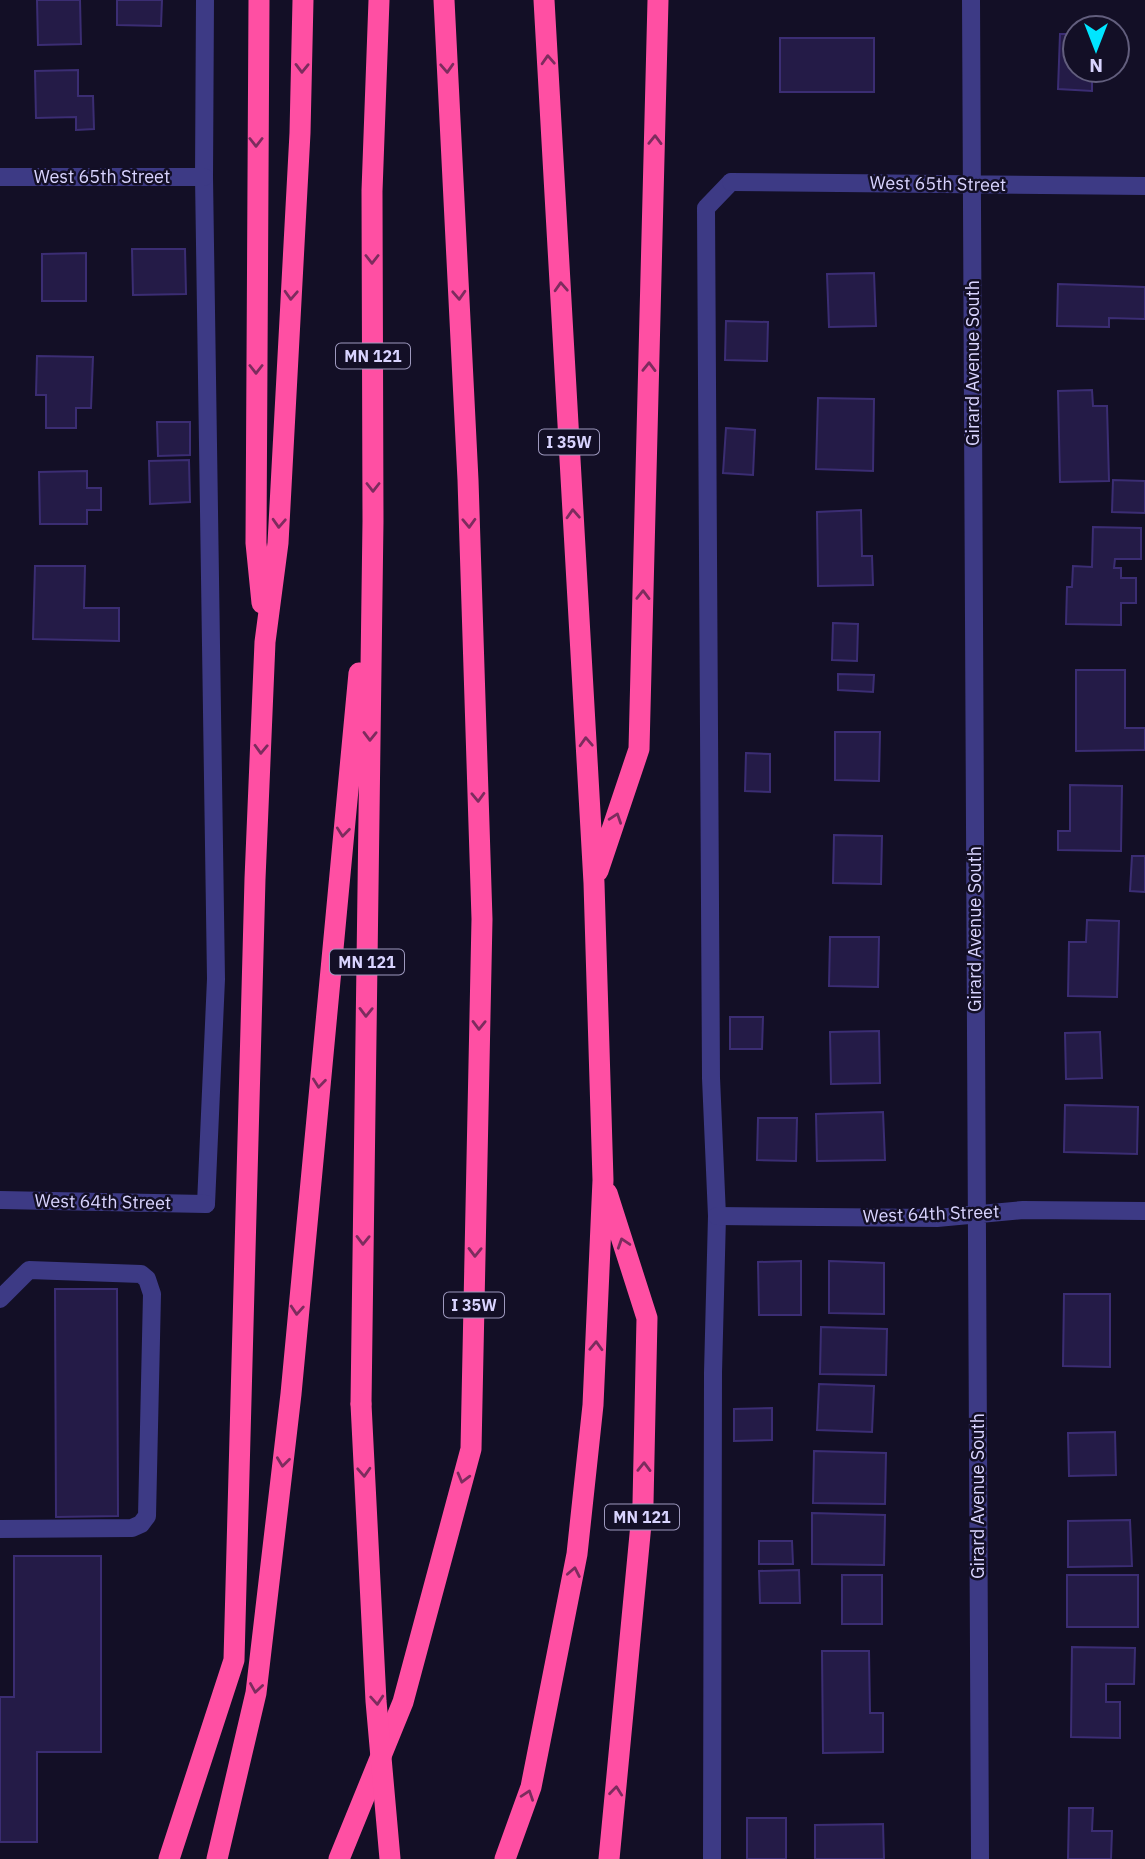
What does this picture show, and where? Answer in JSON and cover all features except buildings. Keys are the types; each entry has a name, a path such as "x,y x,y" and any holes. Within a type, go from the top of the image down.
{"highway":[{"path":"259,0 256,543 265,642"},
{"path":"169,1859 234,1660 254,907 265,642 279,516 300,133 303,0"},
{"name":"MN 121","path":"379,0 372,191 373,521 361,1404 376,1701 390,1859"},
{"name":"I 35W","path":"339,1859 403,1702 471,1449 482,919 468,480 444,0"},
{"name":"I 35W","path":"505,1859 531,1787 577,1554 593,1405 603,1180 594,883 544,0"},
{"path":"594,883 639,749 658,0"},
{"path":"217,1859 256,1693 292,1394 373,521"},
{"name":"MN 121","path":"603,1180 647,1318 643,1503 609,1859"}],"street":[{"path":"204,177 205,0"},
{"name":"Girard Avenue South","path":"971,0 980,1859"},
{"name":"West 65th Street","path":"0,177 204,177"},
{"name":"West 64th Street","path":"0,1200 206,1204 216,979 204,177"},
{"name":"West 65th Street","path":"717,1216 711,1078 706,208 731,182 1145,186"},
{"name":"West 64th Street","path":"717,1216 937,1218 1023,1210 1145,1211"},
{"path":"712,1859 713,1373 717,1216"},
{"path":"0,1299 29,1270 141,1274 147,1279 152,1294 147,1516 141,1524 132,1528 0,1529"}]}
